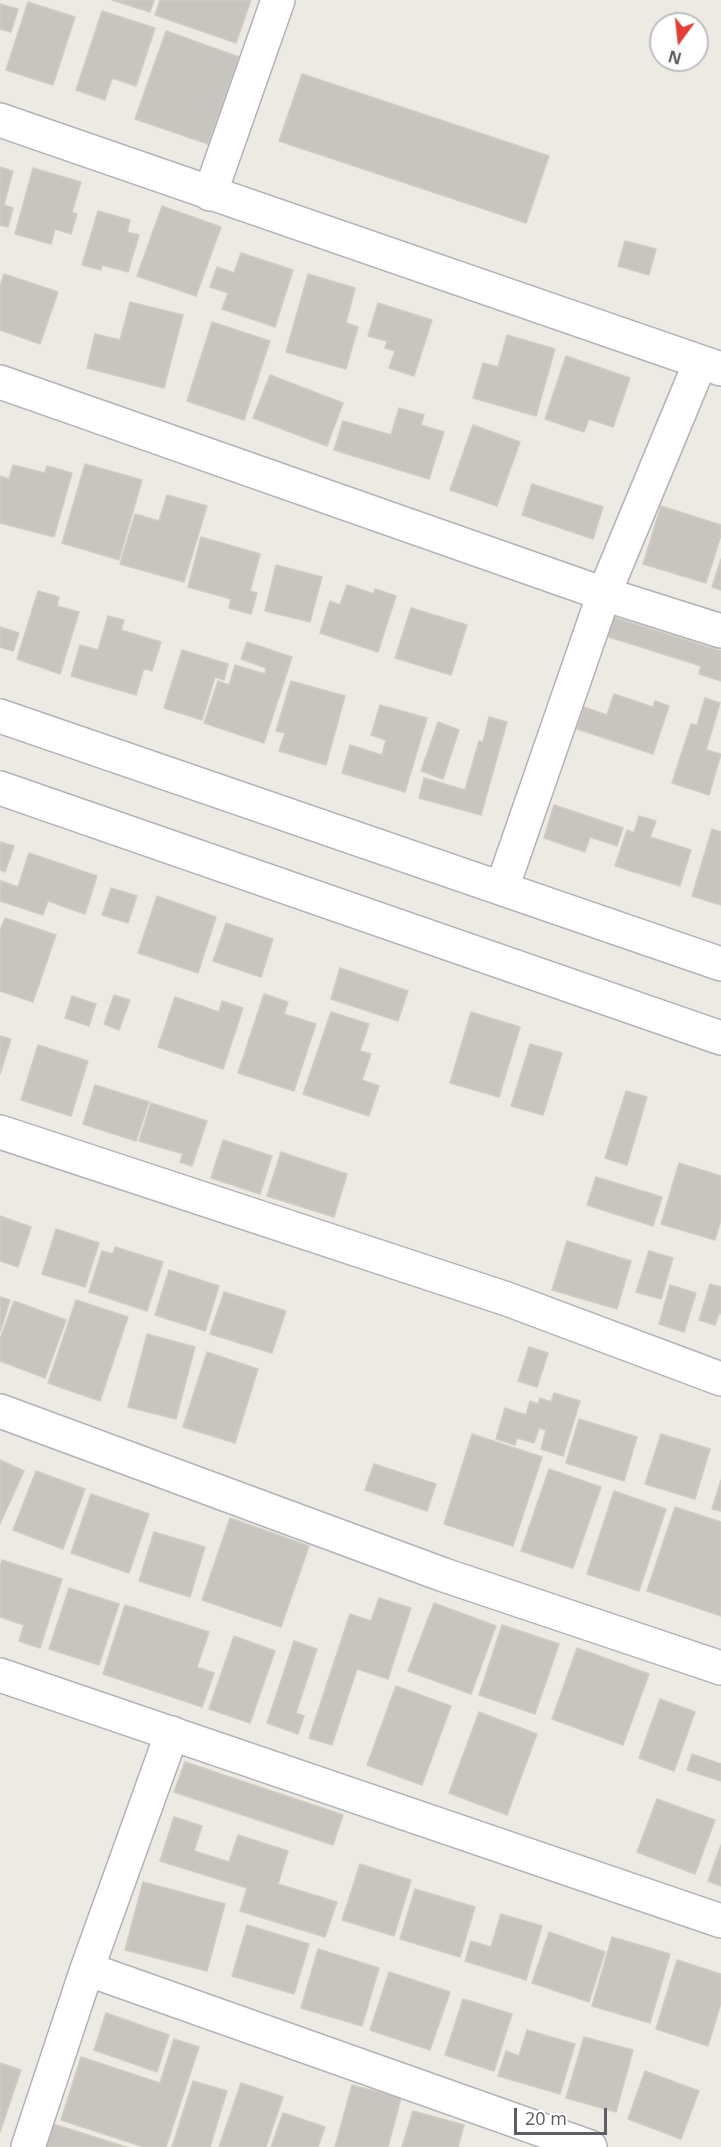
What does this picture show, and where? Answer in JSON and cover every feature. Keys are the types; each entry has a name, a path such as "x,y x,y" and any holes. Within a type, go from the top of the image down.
{"street":[{"path":"210,194 278,0"},
{"path":"0,120 711,366 604,594 502,888"},
{"path":"0,382 604,594 721,631"},
{"path":"0,716 721,964"},
{"path":"0,788 721,1038"},
{"path":"0,1132 507,1299 721,1379"},
{"path":"0,1411 444,1575 721,1668"},
{"path":"0,1676 721,1921"},
{"path":"28,2147 87,1969 172,1733"},
{"path":"87,1969 590,2147"}],"building":[{"path":"112,0 154,0 150,12"},
{"path":"160,0 251,0 236,43 155,15"},
{"path":"28,2 75,17 53,85 6,70"},
{"path":"0,4 18,9 11,32 0,29"},
{"path":"102,11 155,28 136,86 112,78 105,100 76,90"},
{"path":"166,31 239,57 208,144 135,119"},
{"path":"302,74 549,156 526,223 279,141"},
{"path":"0,167 13,171 4,205 13,208 8,227 0,225"},
{"path":"33,168 81,182 72,212 77,214 71,234 55,229 51,244 15,234"},
{"path":"162,206 221,227 196,296 137,276"},
{"path":"98,211 130,220 127,232 139,235 128,272 102,265 101,270 82,265"},
{"path":"625,241 656,249 649,275 618,266"},
{"path":"241,253 293,270 275,327 222,309 228,293 210,287 217,267 234,273"},
{"path":"4,274 58,292 40,344 0,330 0,286"},
{"path":"308,274 355,288 346,323 358,327 346,369 286,352"},
{"path":"130,302 183,315 164,388 87,368 95,334 120,340"},
{"path":"378,303 432,320 414,376 389,368 395,351 385,348 387,341 368,336"},
{"path":"212,322 270,341 244,420 187,401"},
{"path":"507,335 555,349 536,416 473,398 483,363 498,367"},
{"path":"566,356 630,378 613,427 589,419 584,432 545,419"},
{"path":"270,375 343,403 327,446 253,418"},
{"path":"399,408 424,415 421,425 444,432 429,479 334,450 343,421 391,435"},
{"path":"473,425 520,442 497,506 450,490"},
{"path":"85,464 142,480 119,560 62,543"},
{"path":"13,465 45,473 47,466 72,473 54,537 0,523 0,476 9,479"},
{"path":"532,484 603,507 593,539 522,515"},
{"path":"167,495 207,506 184,582 120,564 135,514 159,521"},
{"path":"661,506 721,525 721,535 706,583 643,564"},
{"path":"201,537 260,554 250,591 257,593 251,614 229,608 231,599 188,587"},
{"path":"721,559 721,590 712,587"},
{"path":"276,565 322,577 310,622 265,611"},
{"path":"347,585 374,594 375,589 396,596 378,652 320,633 330,601 340,605"},
{"path":"38,591 59,597 57,606 79,612 60,674 17,659"},
{"path":"411,608 467,625 451,675 395,658"},
{"path":"108,616 124,620 121,630 161,642 152,671 144,668 136,695 71,676 80,645 98,650"},
{"path":"613,617 721,651 721,681 699,674 701,666 606,636"},
{"path":"0,627 19,633 13,651 0,647"},
{"path":"247,642 292,657 264,743 204,723 218,681 229,685 235,665 265,674 266,668 241,659"},
{"path":"182,650 228,664 224,680 215,677 202,720 164,708"},
{"path":"291,681 345,696 326,765 279,751 285,733 276,731"},
{"path":"614,694 653,707 655,701 669,706 653,754 577,729 584,707 607,715"},
{"path":"705,698 720,703 706,750 721,754 709,795 672,783 691,724 697,725"},
{"path":"380,705 427,718 405,792 342,773 350,745 382,755 386,740 371,735"},
{"path":"489,717 507,722 481,815 419,798 424,778 465,790 479,741 483,742"},
{"path":"438,722 459,730 443,779 421,771"},
{"path":"554,805 623,828 617,846 590,837 585,852 544,838"},
{"path":"639,816 656,821 650,837 691,850 680,886 615,866 627,830 634,833"},
{"path":"712,829 721,832 721,905 692,896"},
{"path":"0,842 14,846 5,872 0,870"},
{"path":"29,853 97,876 85,914 48,901 43,915 0,901 1,881 18,887"},
{"path":"111,888 137,896 128,923 102,915"},
{"path":"157,896 216,917 198,973 138,953"},
{"path":"5,918 56,935 33,1002 0,991 0,931"},
{"path":"226,923 273,939 261,977 213,961"},
{"path":"340,968 408,991 398,1021 331,999"},
{"path":"264,994 288,1002 284,1014 316,1024 294,1091 238,1073"},
{"path":"114,995 130,1000 119,1030 104,1024"},
{"path":"72,996 96,1004 89,1026 65,1018"},
{"path":"175,997 219,1012 222,1001 243,1008 223,1069 158,1047"},
{"path":"331,1012 369,1024 360,1051 371,1054 362,1080 379,1086 369,1116 303,1094"},
{"path":"471,1012 520,1027 499,1097 450,1083"},
{"path":"0,1036 11,1039 0,1074"},
{"path":"530,1044 562,1053 543,1115 511,1106"},
{"path":"38,1045 88,1061 71,1116 21,1100"},
{"path":"95,1085 149,1102 136,1141 83,1124"},
{"path":"626,1091 647,1097 627,1165 605,1158"},
{"path":"151,1103 207,1121 192,1166 180,1162 183,1154 139,1141"},
{"path":"223,1140 272,1156 260,1194 211,1178"},
{"path":"281,1152 347,1174 334,1217 267,1196"},
{"path":"679,1163 721,1176 721,1220 715,1240 661,1224"},
{"path":"596,1177 662,1197 653,1226 587,1205"},
{"path":"0,1216 31,1227 18,1267 0,1261"},
{"path":"56,1229 99,1243 85,1287 42,1274"},
{"path":"567,1241 631,1261 617,1309 552,1290"},
{"path":"115,1247 163,1262 147,1311 89,1292 102,1251 113,1254"},
{"path":"649,1251 673,1258 661,1299 636,1292"},
{"path":"169,1270 219,1286 205,1331 155,1315"},
{"path":"710,1284 721,1287 721,1314 719,1313 715,1325 699,1320"},
{"path":"670,1285 696,1293 684,1332 659,1324"},
{"path":"224,1292 286,1311 272,1353 210,1334"},
{"path":"0,1297 10,1300 0,1332"},
{"path":"76,1300 128,1317 100,1401 48,1383"},
{"path":"14,1301 66,1320 45,1378 0,1361 0,1339"},
{"path":"147,1334 195,1347 176,1419 128,1407"},
{"path":"529,1347 548,1353 537,1387 518,1381"},
{"path":"207,1352 258,1369 235,1443 183,1427"},
{"path":"554,1393 580,1401 563,1456 541,1449 546,1430 539,1428 534,1443 517,1438 515,1445 496,1439 505,1408 526,1415 530,1401 538,1404 540,1398 551,1402"},
{"path":"579,1419 637,1437 624,1481 566,1463"},
{"path":"472,1434 542,1457 513,1546 444,1524"},
{"path":"661,1434 710,1449 695,1499 645,1484"},
{"path":"0,1460 24,1471 0,1524"},
{"path":"374,1464 436,1484 427,1511 365,1490"},
{"path":"549,1469 601,1487 573,1568 521,1551"},
{"path":"36,1471 85,1489 63,1549 13,1530"},
{"path":"721,1480 721,1511 712,1509"},
{"path":"614,1491 666,1509 639,1591 587,1574"},
{"path":"91,1494 149,1514 129,1573 71,1553"},
{"path":"675,1507 721,1522 721,1616 647,1591"},
{"path":"230,1518 309,1546 281,1627 202,1600"},
{"path":"154,1532 205,1547 190,1597 139,1581"},
{"path":"2,1560 62,1579 40,1648 19,1641 24,1625 0,1617"},
{"path":"69,1588 119,1604 99,1665 49,1649"},
{"path":"379,1598 411,1608 388,1679 357,1669 332,1745 309,1738 350,1614 371,1621"},
{"path":"434,1603 496,1626 471,1694 408,1671"},
{"path":"125,1605 209,1632 197,1667 214,1673 202,1707 103,1674"},
{"path":"502,1625 559,1644 535,1714 479,1695"},
{"path":"234,1636 275,1651 250,1723 209,1709"},
{"path":"294,1641 317,1649 296,1713 304,1716 298,1734 267,1723"},
{"path":"577,1648 649,1674 623,1745 552,1719"},
{"path":"396,1686 451,1706 422,1785 367,1765"},
{"path":"660,1699 695,1712 674,1771 639,1758"},
{"path":"479,1712 537,1734 507,1815 449,1793"},
{"path":"692,1754 721,1764 721,1781 687,1770"},
{"path":"185,1762 343,1815 333,1845 174,1792"},
{"path":"657,1799 715,1820 695,1874 637,1852"},
{"path":"174,1817 202,1826 194,1851 229,1862 238,1835 288,1851 278,1884 337,1902 325,1937 240,1911 247,1888 160,1861"},
{"path":"721,1845 721,1886 708,1881"},
{"path":"360,1864 411,1880 394,1936 342,1920"},
{"path":"143,1882 225,1904 207,1971 125,1950"},
{"path":"415,1889 475,1907 460,1957 400,1939"},
{"path":"501,1914 542,1926 526,1980 465,1961 471,1941 491,1947"},
{"path":"247,1925 309,1944 294,1994 232,1976"},
{"path":"549,1932 605,1952 589,2002 532,1983"},
{"path":"612,1937 670,1954 650,2023 592,2006"},
{"path":"318,1949 379,1968 362,2026 301,2008"},
{"path":"677,1960 721,1974 721,2003 708,2046 656,2029"},
{"path":"389,1972 450,1992 430,2050 370,2030"},
{"path":"463,1999 512,2014 494,2071 445,2055"},
{"path":"106,2013 169,2035 157,2072 94,2050"},
{"path":"527,2030 575,2044 560,2094 498,2076 506,2051 519,2056"},
{"path":"584,2037 633,2050 616,2112 566,2098"},
{"path":"174,2039 199,2047 166,2147 144,2147 61,2120 81,2057 160,2083"},
{"path":"0,2063 21,2070 0,2132"},
{"path":"645,2071 699,2091 681,2139 628,2119"},
{"path":"193,2081 227,2091 210,2147 172,2147"},
{"path":"241,2083 283,2097 266,2147 219,2147"},
{"path":"352,2085 401,2098 388,2147 335,2147"},
{"path":"413,2111 464,2125 458,2147 402,2147"},
{"path":"283,2113 325,2127 318,2147 271,2147"},
{"path":"50,2123 126,2147 43,2147"}]}
